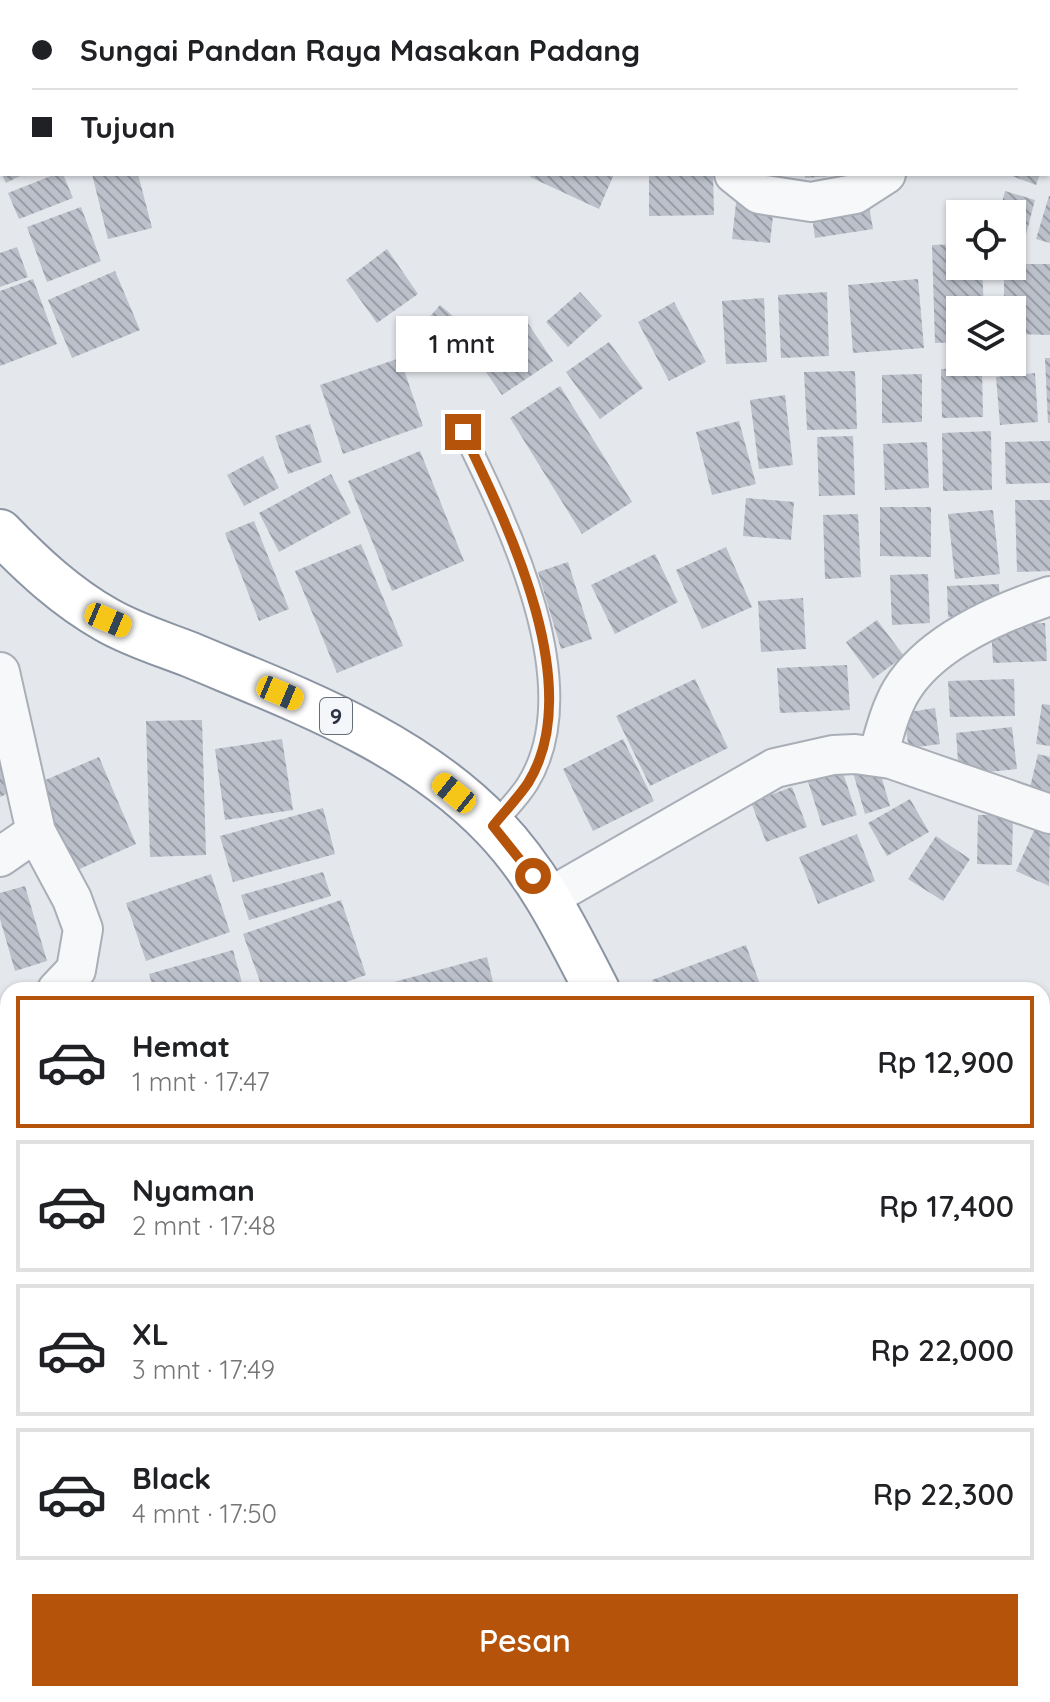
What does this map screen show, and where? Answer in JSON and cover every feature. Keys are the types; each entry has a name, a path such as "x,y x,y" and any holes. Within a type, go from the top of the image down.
{"highway":[{"name":"9","path":"0,532 39,572 108,620 364,731 424,769 493,826 550,897 593,982"}],"street":[{"path":"736,176 759,194 811,202 855,194 883,176"},
{"path":"878,756 895,701 921,666 951,643 1026,604 1050,596"},
{"path":"0,672 36,832 72,899 83,929 76,970 65,982"},
{"path":"550,897 775,768 833,755 878,756 1050,814"},
{"path":"0,857 36,832"}],"lane":[{"path":"463,432 520,557 535,605 547,673 548,703 542,748 529,782 493,826"}],"building":[{"path":"3,176 20,176 6,183"},
{"path":"51,176 64,176 73,198 19,219 8,193"},
{"path":"92,176 139,176 152,228 108,239"},
{"path":"530,176 613,176 599,209"},
{"path":"649,176 713,176 714,215 649,216"},
{"path":"1012,176 1039,176 1036,185"},
{"path":"1005,191 1035,200 1026,234 1026,200 1003,200"},
{"path":"1050,196 1050,243 1036,239"},
{"path":"868,200 873,229 815,238 811,209"},
{"path":"736,203 774,207 770,243 732,239"},
{"path":"81,207 101,261 47,282 27,227"},
{"path":"946,244 946,280 983,280 983,296 946,296 946,343 935,343 932,245"},
{"path":"17,247 28,277 0,287 0,253"},
{"path":"387,249 418,294 377,323 346,280"},
{"path":"1026,264 1050,264 1050,335 1026,334 1026,296 1004,296 1004,280 1026,280"},
{"path":"115,271 140,330 72,358 48,300"},
{"path":"33,279 57,344 0,366 0,291"},
{"path":"918,279 924,348 853,353 848,285"},
{"path":"580,292 602,316 568,347 546,322"},
{"path":"827,292 829,356 781,358 778,295"},
{"path":"764,298 767,362 726,364 722,301"},
{"path":"674,302 706,362 669,381 638,322"},
{"path":"440,305 467,328 440,358 414,335"},
{"path":"527,322 553,361 502,395 476,358"},
{"path":"609,342 643,388 600,419 566,372"},
{"path":"400,358 423,426 343,454 320,385"},
{"path":"1045,358 1050,358 1050,423 1048,423"},
{"path":"941,369 946,369 946,376 982,376 983,417 942,418"},
{"path":"855,371 857,429 807,430 804,372"},
{"path":"1035,373 1038,422 1000,425 996,377"},
{"path":"922,374 922,422 882,423 882,375"},
{"path":"560,386 632,502 582,534 510,418"},
{"path":"785,395 793,465 759,469 750,400"},
{"path":"739,421 756,484 712,495 696,432"},
{"path":"310,424 322,462 288,474 275,436"},
{"path":"991,431 992,490 943,491 942,433"},
{"path":"853,436 855,495 819,496 817,437"},
{"path":"1050,441 1050,483 1006,484 1005,442"},
{"path":"927,442 929,488 885,490 883,444"},
{"path":"420,451 464,561 392,591 348,481"},
{"path":"263,456 279,488 244,506 227,475"},
{"path":"331,474 351,513 279,552 259,513"},
{"path":"746,498 794,502 791,540 743,536"},
{"path":"1015,500 1050,500 1050,571 1017,572"},
{"path":"880,507 931,507 931,557 880,556"},
{"path":"993,510 1000,574 955,579 948,514"},
{"path":"858,514 861,577 825,579 823,515"},
{"path":"254,521 289,609 259,621 225,533"},
{"path":"361,544 403,646 337,673 295,571"},
{"path":"726,547 752,607 702,629 676,570"},
{"path":"655,554 678,602 615,634 591,585"},
{"path":"568,562 592,639 561,649 538,572"},
{"path":"928,574 930,623 892,625 890,575"},
{"path":"999,584 1000,615 948,617 947,586"},
{"path":"803,598 806,649 761,652 758,601"},
{"path":"877,620 904,656 873,679 846,642"},
{"path":"1045,623 1047,661 993,663 991,625"},
{"path":"847,665 850,710 780,713 777,668"},
{"path":"695,679 728,748 650,786 616,716"},
{"path":"1014,679 1015,716 950,717 948,681"},
{"path":"1042,704 1050,705 1050,746 1036,744"},
{"path":"935,708 940,744 909,748 903,713"},
{"path":"202,720 206,855 150,857 146,721"},
{"path":"1012,727 1017,769 959,775 956,733"},
{"path":"282,739 293,810 225,820 215,749"},
{"path":"623,739 654,801 593,831 563,769"},
{"path":"1038,754 1050,757 1050,806 1027,800"},
{"path":"99,757 136,844 66,875 29,787"},
{"path":"0,760 13,791 0,797"},
{"path":"877,762 890,806 865,814 852,769"},
{"path":"840,764 857,815 822,826 806,775"},
{"path":"792,787 807,827 766,842 751,802"},
{"path":"910,799 929,832 887,856 868,823"},
{"path":"323,808 335,854 233,882 220,836"},
{"path":"978,815 1013,815 1012,865 977,864"},
{"path":"1037,824 1050,830 1049,886 1016,871"},
{"path":"857,834 875,881 818,904 799,857"},
{"path":"936,836 970,859 943,901 908,879"},
{"path":"323,872 331,896 249,920 241,895"},
{"path":"211,874 230,932 146,961 126,903"},
{"path":"25,886 47,961 15,971 0,919 0,893"},
{"path":"341,900 366,975 346,982 260,982 243,934"},
{"path":"746,945 759,982 653,982"},
{"path":"233,950 242,982 152,982 149,974"},
{"path":"487,957 493,982 394,982"}],"route":[{"path":"463,432 520,557 535,605 547,673 548,703 542,748 529,782 493,826 533,876"}]}
